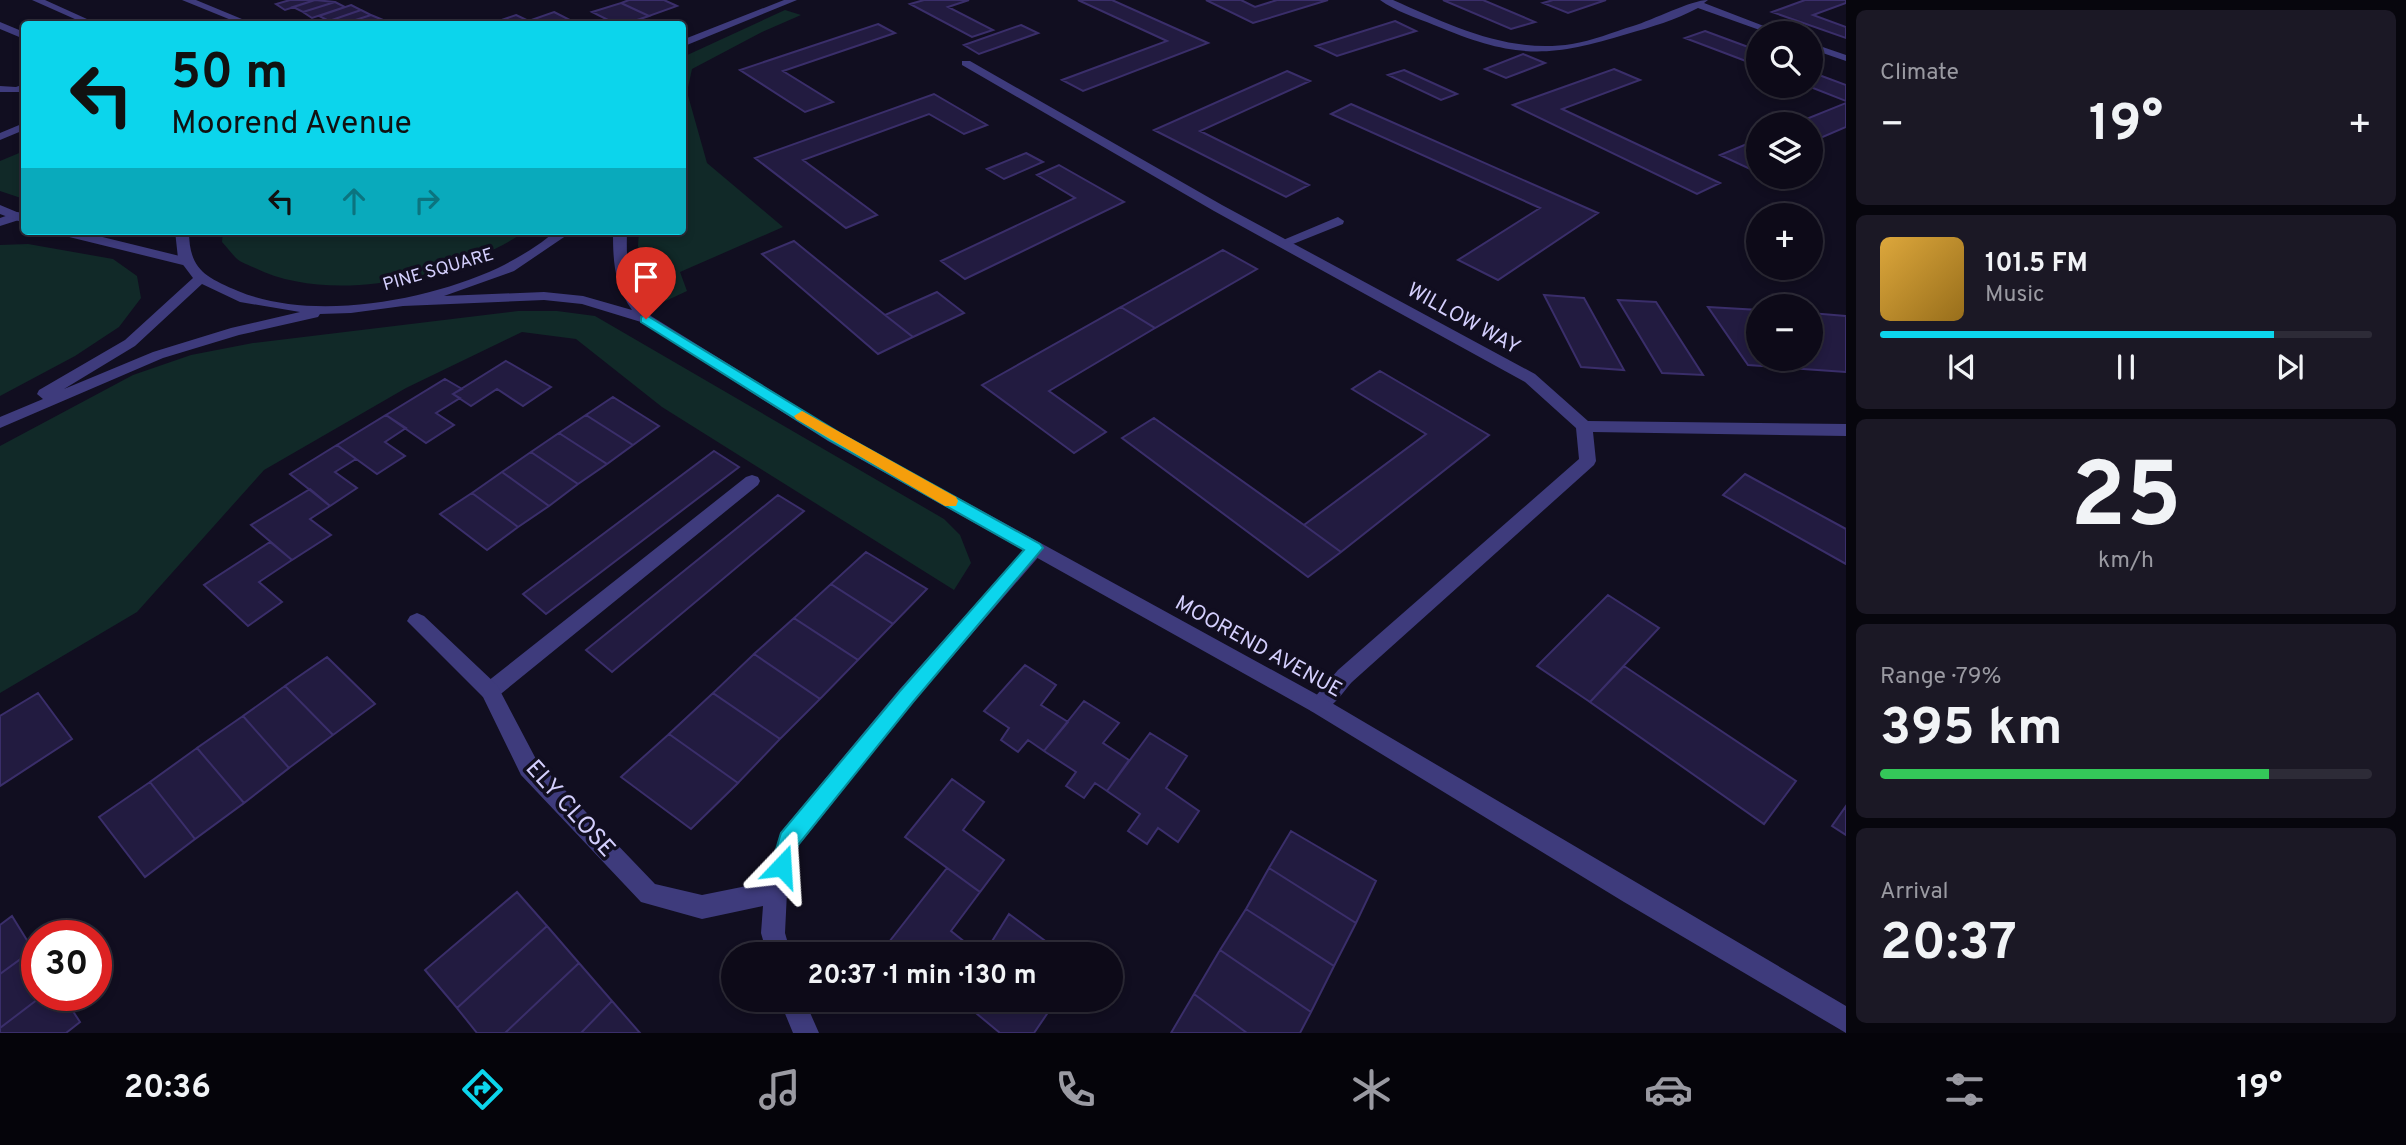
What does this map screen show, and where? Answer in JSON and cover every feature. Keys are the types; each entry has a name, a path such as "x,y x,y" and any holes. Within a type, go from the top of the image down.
{"street":[{"path":"37,0 86,21"},
{"path":"187,0 241,21"},
{"path":"686,42 792,0"},
{"path":"1385,0 1483,41 1510,47 1543,49 1572,47 1648,25 1700,2 1747,21"},
{"path":"0,25 21,35"},
{"path":"1823,50 1846,58"},
{"name":"WILLOW WAY","path":"966,63 1283,243 1530,378 1584,426"},
{"path":"0,89 21,88"},
{"path":"0,136 21,127"},
{"path":"0,209 21,218"},
{"path":"0,222 21,218"},
{"path":"1283,243 1338,221"},
{"path":"78,235 187,262"},
{"path":"182,235 183,253 187,262"},
{"name":"PINE SQUARE","path":"187,262 201,278 234,297 313,310 330,310 405,302 486,278 523,261 560,235"},
{"name":"MOOREND AVENUE","path":"620,235 619,273 628,296 646,319"},
{"path":"0,422 130,343 201,278"},
{"name":"MOOREND AVENUE","path":"405,302 544,296 583,300 646,319 834,437 1318,705 1846,1020"},
{"path":"0,422 158,355 236,331 330,310"},
{"path":"1318,705 1345,676 1588,461 1584,426 1846,430"},
{"path":"490,691 752,481"},
{"path":"776,942 773,933 775,892 789,840 906,696 1035,548"},
{"name":"ELY CLOSE","path":"417,621 490,691 529,768 649,894 702,907 775,892"},
{"path":"797,1012 806,1033"}],"green space":[{"path":"785,10 801,15 692,69 687,92 707,163 783,227 680,272 687,291 657,305 643,286 638,271 639,235 686,235 686,56"},
{"path":"21,152 21,198 0,191 0,161"},
{"path":"223,235 519,235 466,262 431,273 357,285 320,285 286,279 240,261 222,242"},
{"path":"28,244 113,259 137,276 141,298 119,327 75,356 0,396 0,245"},
{"path":"518,311 557,311 595,316 944,519 960,535 971,563 954,590 662,407 576,339 522,332 406,388 264,470 137,612 0,693 0,446 133,375 191,355 253,343"}],"building":[{"path":"290,0 315,0 285,10 276,4"},
{"path":"315,0 335,2 303,12 293,7"},
{"path":"629,0 664,0 677,6 649,16 621,3"},
{"path":"924,0 969,0 948,7 993,30 972,37 910,4"},
{"path":"1078,0 1112,0 1208,43 1083,91 1062,80 1167,41"},
{"path":"1206,0 1241,0 1255,7 1277,0 1328,0 1253,23"},
{"path":"1443,0 1483,0 1535,22 1511,29"},
{"path":"1553,0 1606,0 1568,13 1543,3"},
{"path":"1805,0 1846,0 1846,3 1813,15 1846,27 1846,38 1823,30 1823,21 1798,21 1772,12"},
{"path":"335,2 345,7 312,18 303,12"},
{"path":"621,3 649,16 634,21 610,21 592,12"},
{"path":"351,5 361,10 329,21 319,16"},
{"path":"361,10 371,15 352,21 329,21"},
{"path":"554,12 568,19 562,21 528,21"},
{"path":"371,15 383,20 380,21 352,21"},
{"path":"516,15 529,21 499,21"},
{"path":"1395,21 1416,31 1337,56 1316,46"},
{"path":"878,24 895,33 783,71 833,102 805,112 740,70"},
{"path":"1021,25 1038,33 979,54 964,45"},
{"path":"1705,31 1746,46 1746,61 1685,38"},
{"path":"1523,54 1545,63 1506,78 1485,69"},
{"path":"1614,69 1640,80 1562,109 1720,183 1697,194 1513,105"},
{"path":"1404,70 1457,94 1441,100 1388,75"},
{"path":"1287,71 1310,81 1200,131 1309,185 1286,197 1154,130"},
{"path":"1823,76 1846,85 1846,101 1823,92"},
{"path":"934,94 987,125 964,134 929,114 803,160 877,215 846,228 755,158"},
{"path":"1846,103 1846,127 1823,137 1823,112"},
{"path":"1351,104 1598,213 1498,280 1458,260 1540,208 1331,114"},
{"path":"1746,144 1746,167 1720,155"},
{"path":"1026,153 1043,162 1004,179 987,169"},
{"path":"1059,165 1124,202 965,279 941,261 1075,198 1037,175"},
{"path":"794,241 913,337 878,354 762,254"},
{"path":"1223,250 1257,269 1155,328 1121,307"},
{"path":"937,292 964,313 913,337 885,315"},
{"path":"1544,295 1584,298 1624,370 1581,367"},
{"path":"1618,300 1656,302 1703,375 1662,373"},
{"path":"1121,307 1155,328 1049,391 1106,432 1074,453 982,385"},
{"path":"1708,307 1746,309 1746,362"},
{"path":"1823,314 1846,316 1846,372 1823,370"},
{"path":"506,361 551,387 523,406 497,389 471,406 453,394"},
{"path":"1380,371 1489,435 1341,552 1304,525 1426,434 1352,389"},
{"path":"445,379 462,389 453,394 460,398 436,413 454,425 426,443 386,415"},
{"path":"613,397 659,426 633,445 586,415"},
{"path":"386,415 406,428 385,442 405,456 377,474 337,445"},
{"path":"586,415 633,445 607,464 559,433"},
{"path":"1154,418 1341,552 1308,577 1122,438"},
{"path":"559,433 607,464 578,484 531,452"},
{"path":"337,445 356,459 335,472 357,488 330,506 290,474"},
{"path":"714,451 739,467 546,614 523,594"},
{"path":"531,452 578,484 549,506 502,472"},
{"path":"502,472 549,506 518,527 472,493"},
{"path":"1745,474 1846,529 1846,564 1723,495"},
{"path":"310,489 330,506 310,519 331,535 292,560 251,525"},
{"path":"472,493 518,527 487,550 440,514"},
{"path":"778,495 804,511 612,672 586,650"},
{"path":"270,542 292,560 259,582 282,602 248,626 204,585"},
{"path":"866,552 927,589 893,624 831,584"},
{"path":"831,584 893,624 858,660 794,618"},
{"path":"1608,595 1659,628 1590,702 1537,666"},
{"path":"794,618 858,660 820,699 754,654"},
{"path":"754,654 820,699 780,739 713,693"},
{"path":"327,657 375,704 333,735 285,686"},
{"path":"1025,665 1056,685 1041,705 1068,722 1044,751 1028,740 1018,752 1001,740 1009,728 984,711"},
{"path":"1624,666 1796,781 1764,824 1590,702"},
{"path":"285,686 333,735 289,768 243,716"},
{"path":"38,693 72,739 0,786 0,716"},
{"path":"713,693 780,739 738,783 669,734"},
{"path":"1084,701 1119,723 1103,743 1129,760 1107,791 1095,783 1084,798 1066,786 1076,772 1044,751"},
{"path":"243,716 289,768 244,803 197,748"},
{"path":"1150,733 1187,756 1166,788 1199,811 1178,842 1158,828 1147,844 1128,831 1140,814 1107,791"},
{"path":"669,734 738,783 691,829 621,777"},
{"path":"197,748 244,803 195,839 150,782"},
{"path":"952,779 984,802 963,830 1004,860 980,892 905,837"},
{"path":"150,782 195,839 145,877 99,817"},
{"path":"1846,806 1846,835 1832,826"},
{"path":"1291,831 1376,881 1356,923 1269,868"},
{"path":"947,868 980,892 951,931 965,942 889,942"},
{"path":"1269,868 1356,923 1334,966 1246,909"},
{"path":"517,892 547,926 457,1008 425,970"},
{"path":"1246,909 1334,966 1311,1012 1220,950"},
{"path":"1009,914 1047,942 992,942"},
{"path":"12,916 21,931 21,959 0,974 0,925"},
{"path":"547,926 579,963 505,1033 477,1033 457,1008"},
{"path":"1220,950 1311,1012 1300,1033 1247,1033 1194,994"},
{"path":"21,959 22,1011 0,1028 0,974"},
{"path":"579,963 612,1001 581,1033 505,1033"},
{"path":"1194,994 1247,1033 1171,1033"},
{"path":"612,1001 640,1033 581,1033"},
{"path":"22,1011 73,1011 80,1022 66,1033 0,1033 0,1028"},
{"path":"975,1012 1048,1012 1034,1033 1000,1033"}],"slow traffic":[{"path":"802,416 834,437 951,501"}],"route":[{"path":"646,319 834,437 1035,548 906,696 789,840 782,866"}]}
